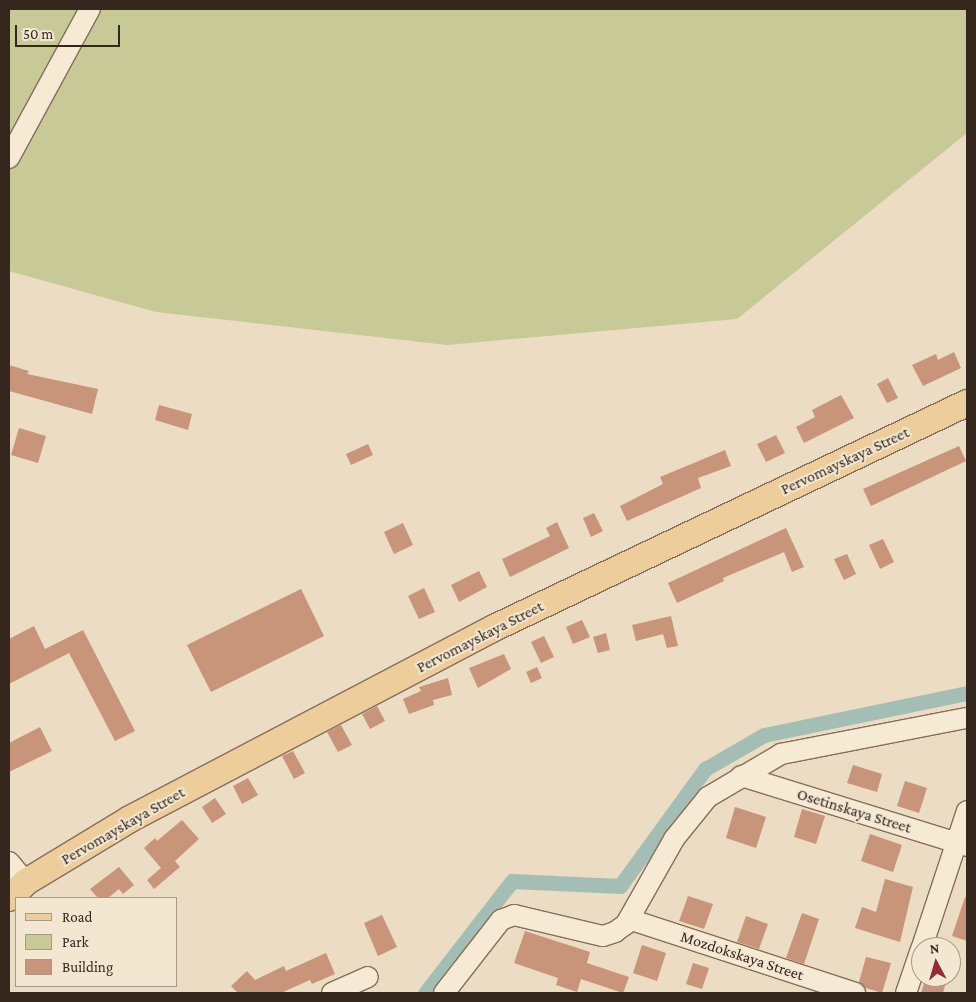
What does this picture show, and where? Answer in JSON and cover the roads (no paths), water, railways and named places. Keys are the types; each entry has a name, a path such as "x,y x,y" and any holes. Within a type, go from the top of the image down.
{"main road":[{"name":"Pervomayskaya Street","path":"17,890 130,820 494,628 967,403"}],"street":[{"path":"9,158 90,9"},
{"path":"444,993 501,920 524,916 603,936 615,932 629,919 674,839 708,797 781,754 967,718"},
{"name":"Osetinskaya Street","path":"741,776 962,844"},
{"path":"925,937 962,844 967,812"},
{"path":"9,862 17,890"},
{"name":"Mozdokskaya Street","path":"629,919 855,993"},
{"path":"332,993 368,977"},
{"path":"906,993 911,978"}],"waterway":[{"path":"425,993 512,881 620,886 705,769 764,735 967,693"}]}
